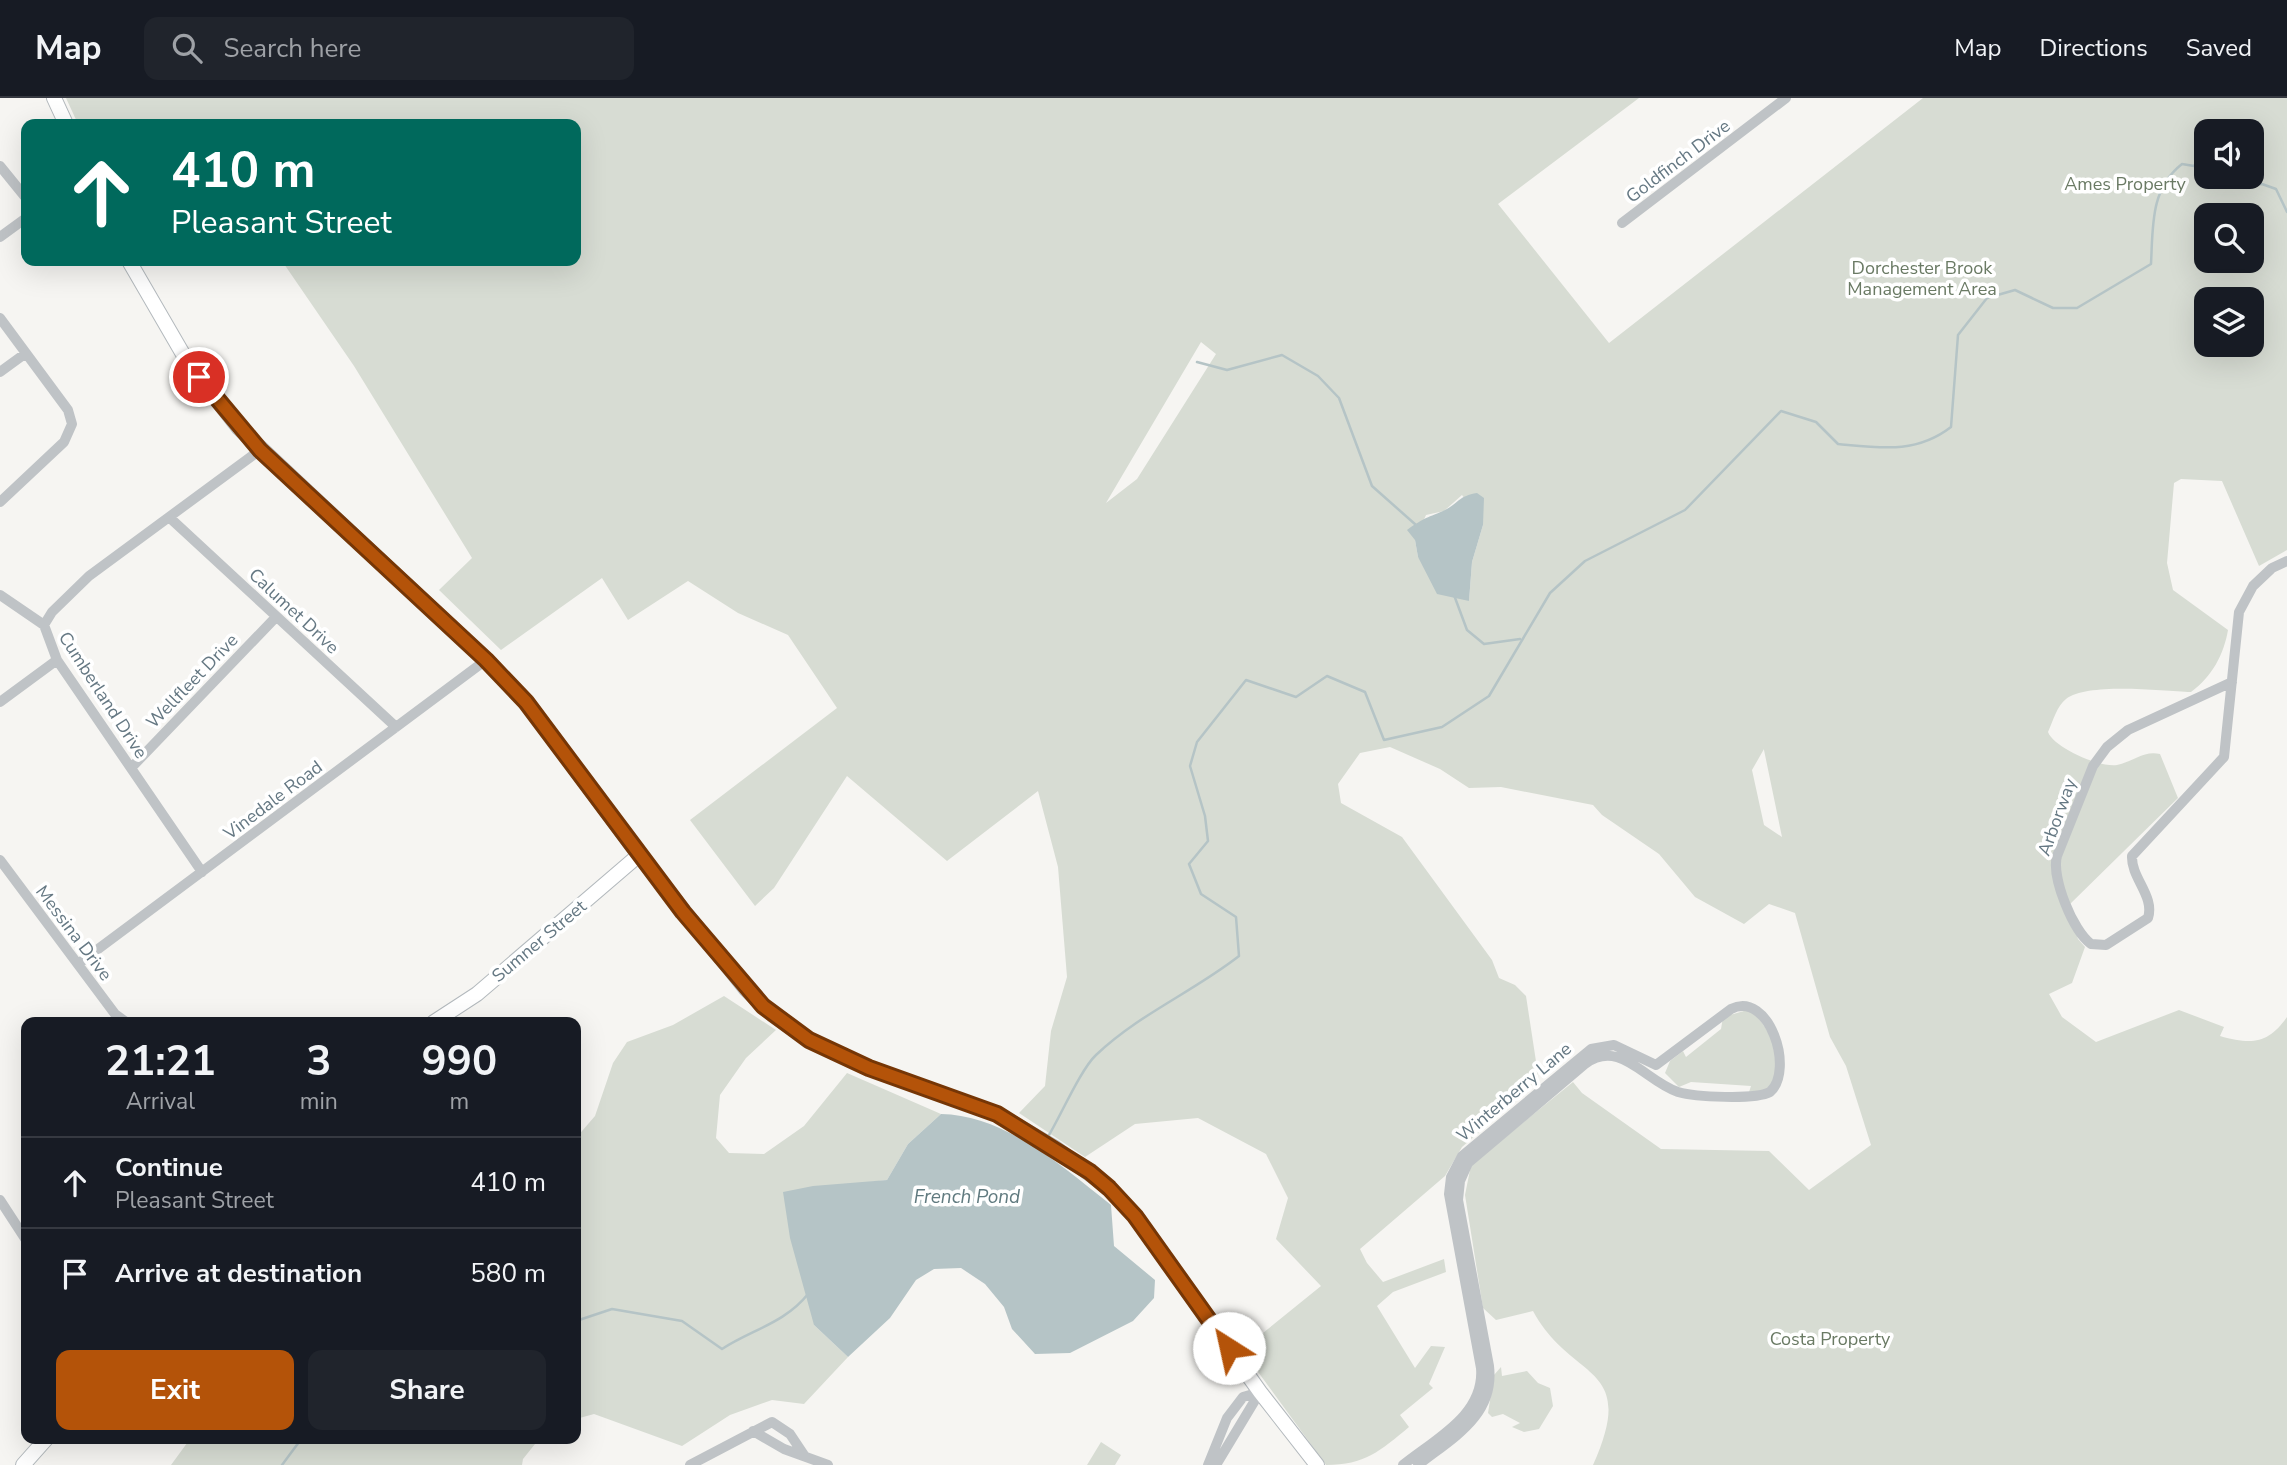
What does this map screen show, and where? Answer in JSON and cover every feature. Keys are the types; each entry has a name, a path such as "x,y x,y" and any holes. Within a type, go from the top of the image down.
{"main road":[{"path":"54,98 64,119"},
{"path":"132,266 187,362 260,450 486,660 550,730 639,855 717,954 763,1006 809,1040 869,1068 997,1114 1090,1172 1135,1216 1260,1392 1317,1465"},
{"name":"Sumner Street","path":"442,1017 477,994 639,855"},
{"path":"23,1465 42,1444"}],"street":[{"name":"Goldfinch Drive","path":"1622,223 1786,98"},
{"path":"0,166 21,192"},
{"path":"0,237 21,222"},
{"path":"0,318 68,410 72,428 64,442 0,502"},
{"path":"0,372 26,353"},
{"name":"Cumberland Drive","path":"202,872 57,660 44,625 52,612 89,576 260,450"},
{"name":"Calumet Drive","path":"170,518 397,727"},
{"name":"Arborway","path":"2232,682 2122,734 2096,761 2057,856 2055,869 2059,888 2084,937 2091,944 2106,945 2148,918 2149,903 2134,872 2132,856 2224,757 2232,682 2236,630 2246,596 2262,576 2287,561"},
{"path":"0,595 44,625"},
{"name":"Wellfleet Drive","path":"131,768 276,617"},
{"path":"0,702 57,660"},
{"name":"Vinedale Road","path":"78,964 486,660"},
{"name":"Messina Drive","path":"0,860 119,1017"},
{"name":"Winterberry Lane","path":"1468,1276 1458,1193 1462,1175 1473,1159 1598,1056 1618,1056 1684,1093 1759,1097 1775,1087 1780,1065 1764,1017 1745,1005 1727,1011 1659,1064 1650,1064 1614,1045 1595,1047 1465,1152 1453,1171 1449,1194 1468,1276 1489,1390 1475,1412"},
{"path":"1659,1064 1661,1082"},
{"path":"0,1200 21,1232"},
{"path":"1208,1465 1217,1438 1234,1407 1243,1397 1260,1392"},
{"path":"1216,1465 1260,1392"},
{"path":"1403,1465 1475,1412"},
{"path":"1418,1465 1475,1412"},
{"path":"690,1465 766,1423 777,1423 790,1434 804,1455"},
{"path":"753,1431 763,1434 780,1447 828,1465"}],"green space":[{"path":"66,98 1639,98 1498,204 1609,343 1923,98 2287,98 2287,550 2259,566 2222,481 2181,479 2174,483 2167,563 2173,590 2228,630 2220,656 2211,672 2191,692 2108,689 2076,694 2060,706 2048,732 2059,744 2079,756 2110,765 2122,764 2143,755 2160,754 2178,798 2067,907 2078,939 2085,947 2072,983 2049,994 2062,1017 2096,1042 2179,1010 2224,1027 2220,1036 2241,1041 2266,1037 2287,1017 2287,1465 1593,1465 1605,1432 1609,1408 1605,1390 1595,1376 1549,1334 1533,1311 1496,1320 1483,1308 1465,1195 1471,1165 1573,1082 1582,1093 1661,1149 1769,1151 1809,1190 1871,1145 1846,1066 1830,1037 1795,913 1769,904 1744,924 1695,897 1659,854 1602,815 1593,805 1501,787 1469,788 1440,769 1390,747 1360,753 1338,784 1341,803 1402,837 1492,960 1499,978 1515,985 1526,996 1539,1081 1462,1147 1445,1176 1360,1249 1367,1263 1383,1282 1444,1259 1446,1272 1393,1292 1377,1306 1415,1368 1431,1346 1445,1347 1429,1384 1433,1388 1400,1415 1409,1427 1371,1455 1351,1462 1326,1465 1242,1350 1321,1286 1276,1239 1288,1198 1266,1154 1198,1118 1135,1124 1085,1157 1019,1113 1045,1086 1051,1031 1067,977 1058,867 1038,791 947,861 847,776 774,888 755,906 690,820 837,708 788,635 738,613 688,581 628,620 602,578 501,650 439,590 472,558 354,366 285,266 581,266 581,119 76,119","holes":["1201,342 1216,354 1137,479 1106,503","1462,495 1483,525 1472,562 1469,601 1418,557 1415,540 1426,515 1444,511","1764,749 1782,837 1764,825 1752,770"]},
{"path":"724,996 776,1030 746,1058 720,1095 716,1138 729,1153 764,1154 804,1126 847,1073 941,1114 908,1144 887,1180 845,1185 814,1325 848,1357 804,1404 772,1400 730,1415 682,1446 594,1414 581,1418 581,1132 595,1116 613,1063 627,1042 673,1025"},
{"path":"1751,1009 1775,1046 1779,1063 1778,1071 1766,1091 1749,1092 1751,1086 1691,1082 1679,1087 1665,1073 1670,1061 1683,1051 1686,1057 1721,1029 1723,1017"},
{"path":"1501,1367 1502,1376 1527,1371 1538,1383 1550,1388 1553,1406 1539,1429 1524,1432 1512,1427 1520,1423 1503,1414 1492,1417 1488,1413 1494,1375"},
{"path":"1101,1442 1121,1455 1115,1465 1087,1465"},
{"path":"186,1444 535,1444 523,1459 522,1465 171,1465"}],"water":[{"path":"1477,493 1484,498 1483,525 1472,562 1469,601 1437,594 1418,557 1415,540 1407,530 1462,498"},
{"name":"French Pond","path":"941,1114 988,1123 1010,1133 1053,1160 1111,1205 1114,1246 1155,1280 1154,1298 1133,1321 1070,1353 1035,1354 1012,1329 1004,1307 985,1284 961,1268 934,1269 916,1280 890,1318 848,1357 814,1325 790,1238 783,1192 813,1186 887,1180 908,1144"}],"waterway":[{"path":"1049,1135 1078,1081 1096,1055 1130,1027 1239,956 1236,917 1201,894 1189,864 1208,841 1205,816 1190,766 1197,742 1246,680 1296,697 1327,676 1365,692 1384,740 1442,727 1489,696 1550,593 1585,561 1685,510 1781,411 1816,422 1838,444 1854,446 1911,445 1925,442 1951,427 1958,335 1987,298 2015,290 2053,308 2077,308 2151,264 2155,210 2164,185 2182,164 2194,166"},
{"path":"2264,185 2276,189 2287,212"},
{"path":"1197,362 1227,370 1282,355 1318,376 1339,398 1372,486 1416,525"},
{"path":"1454,595 1467,630 1484,644 1520,639"},
{"path":"581,1319 612,1309 682,1321 722,1349 789,1312 808,1294"},
{"path":"282,1465 298,1444"}],"route":[{"path":"199,377 260,450 486,660 526,702 550,730 683,912 763,1006 809,1040 838,1055 997,1114 1090,1172 1135,1216 1229,1348"}],"park label":[{"name":"Ames Property","path":"2125,184"},
{"name":"Dorchester Brook Management Area","path":"1922,278"},
{"name":"Costa Property","path":"1830,1339"}]}
